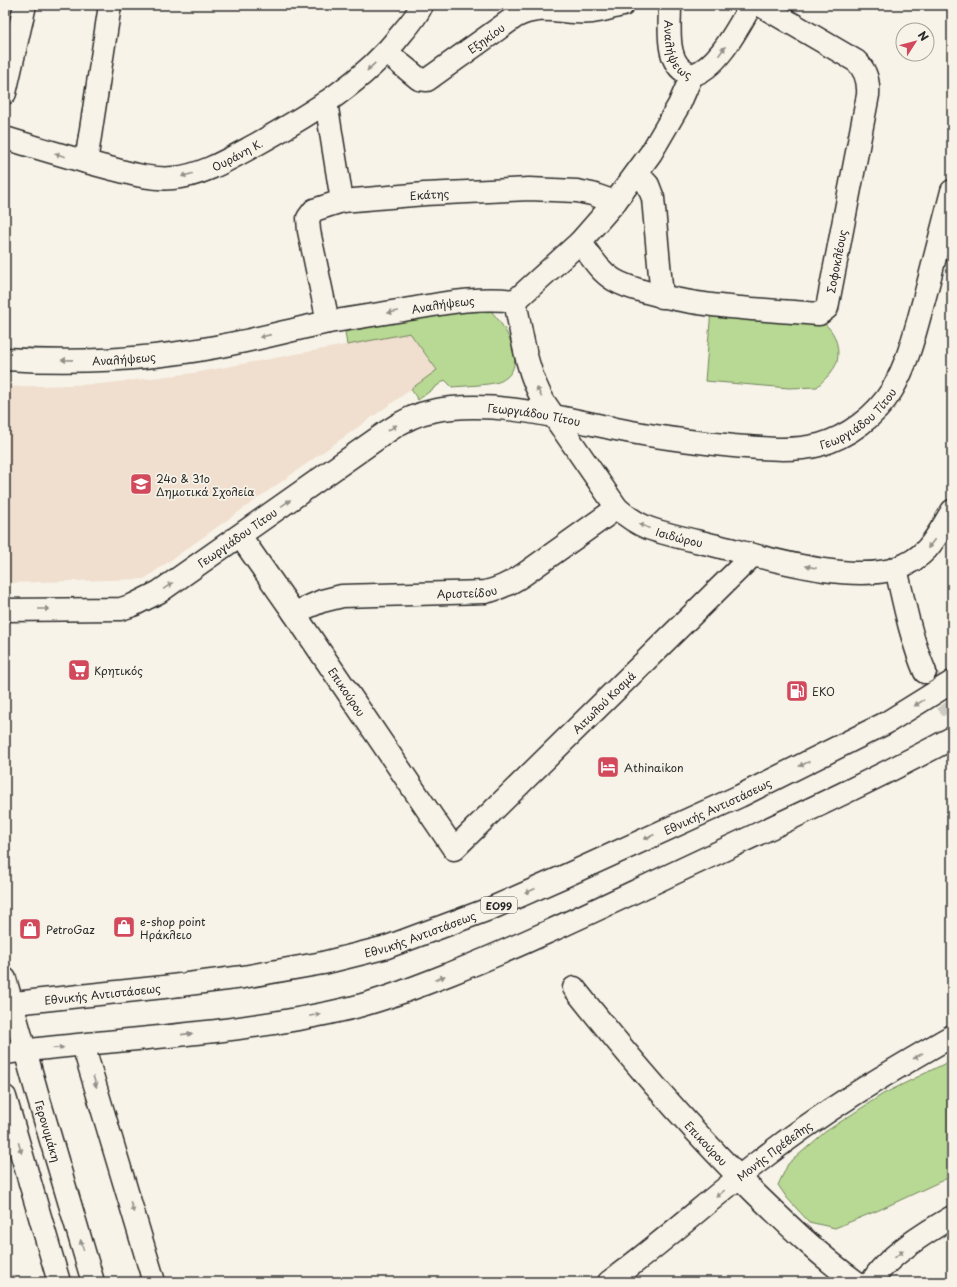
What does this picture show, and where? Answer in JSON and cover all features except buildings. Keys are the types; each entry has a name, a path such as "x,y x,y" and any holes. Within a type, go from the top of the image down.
{"street":[{"path":"5,93 26,5"},
{"path":"86,162 110,5"},
{"name":"Ουράνη Κ.","path":"5,138 136,175 157,178 173,178 202,171 243,151 295,122 326,102 370,69 408,25 422,5"},
{"name":"Εξηκίου","path":"386,52 419,80 427,80 515,17 534,7 592,12 623,5"},
{"name":"Αναλήψεως","path":"5,359 83,360 152,357 238,342 328,322 451,302 492,299 515,301 580,242 615,202 650,153 678,105 692,75 684,73 680,69 670,48 670,5"},
{"path":"692,75 702,71 717,57 752,5"},
{"name":"Σοφοκλέους","path":"580,242 599,267 614,280 631,288 662,297 701,303 819,314 827,308 869,84 862,67 856,61 760,5"},
{"path":"326,102 342,201"},
{"path":"637,173 648,184 653,198 662,297"},
{"name":"Εκάτης","path":"328,322 309,231 308,218 314,210 342,201 425,194 529,189 577,191 592,194 615,202"},
{"name":"Γεωργιάδου Τίτου","path":"5,610 121,609 133,605 158,592 388,431 430,411 476,407 553,415 655,437 768,449 806,448 819,445 842,436 860,425 881,405 899,375 911,347 952,191"},
{"name":"Ισιδώρου","path":"515,301 527,359 539,393 617,508 632,520 646,527 753,555 824,570 872,573 896,568 912,562 931,546 952,511"},
{"name":"Αριστείδου","path":"294,613 322,601 342,596 486,592 496,590 508,585 523,575 617,508"},
{"name":"Επικούρου","path":"240,536 454,849"},
{"name":"Αιτωλού Κοσμά","path":"454,849 753,555"},
{"path":"896,568 912,636 925,672"},
{"name":"Εθνικής Αντιστάσεως","path":"8,1003 164,987 243,977 323,963 387,947 459,921 513,899 740,796 886,723 952,682"},
{"path":"15,1052 221,1031 287,1021 351,1008 385,998 467,968 541,936 825,802 952,738"},
{"name":"Γερονυμάκη","path":"5,979 15,1052 93,1282"},
{"name":"Επικούρου","path":"574,988 672,1106 740,1178 791,1228 856,1282"},
{"name":"Μονής Πρέβελης","path":"609,1282 758,1162 806,1126 850,1097 952,1036"},
{"path":"84,1045 154,1282"},
{"path":"5,1097 59,1282"},
{"path":"872,1282 882,1269 906,1247 952,1217"}],"shaded area":[{"name":"24ο & 31ο Δημοτικά Σχολεία","path":"410,333 437,371 144,579 5,583 5,387 101,384 194,373"}],"green space":[{"path":"488,308 507,334 512,344 514,355 514,365 510,374 501,381 452,387 445,380 418,400 411,389 437,370 410,333 347,345 345,332 465,309"},
{"path":"711,310 813,319 820,322 830,329 835,338 838,352 836,365 817,387 789,388 705,381"},
{"path":"952,1060 952,1176 879,1210 835,1228 809,1222 787,1198 778,1185 788,1164 825,1132 883,1094"}],"tunnel":[{"path":"927,675 952,710"}],"place":[{"name":"24ο & 31ο Δημοτικά Σχολεία","path":"141,484"},
{"name":"Κρητικός","path":"79,670"},
{"name":"EKO","path":"797,691"},
{"name":"Athinaikon","path":"608,767"},
{"name":"e-shop point Ηράκλειο","path":"124,927"},
{"name":"PetroGaz","path":"30,929"}]}
